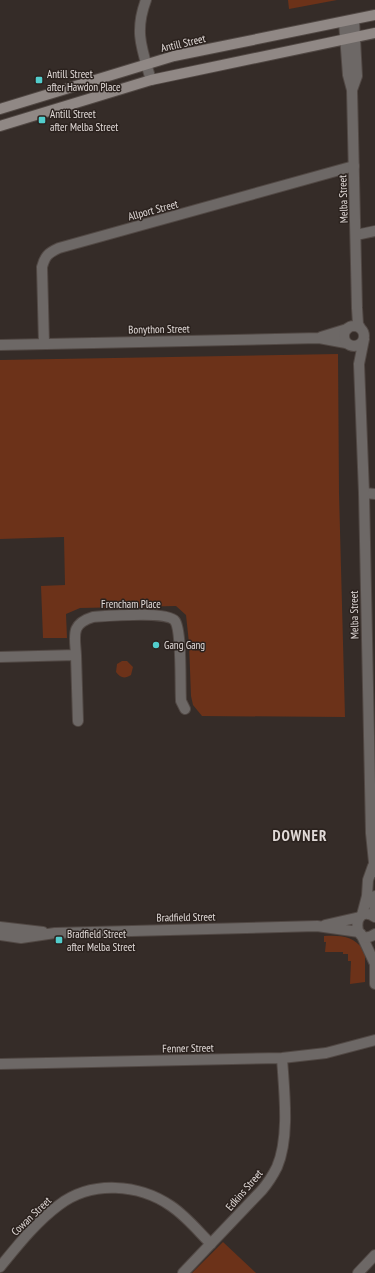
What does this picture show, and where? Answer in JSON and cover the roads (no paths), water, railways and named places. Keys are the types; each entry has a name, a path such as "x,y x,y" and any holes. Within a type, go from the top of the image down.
{"main road":[{"name":"Antill Street","path":"0,109 146,64 204,50 375,15"},
{"path":"0,126 151,80 375,33"}],"street":[{"path":"146,0 141,14 139,34 142,51 151,80"},
{"name":"Melba Street","path":"349,21 350,38 357,76 352,90 357,308 358,324 361,329"},
{"name":"Allport Street","path":"44,344 42,267 48,253 59,248 354,166"},
{"path":"356,235 375,231"},
{"name":"Melba Street","path":"347,329 357,308"},
{"path":"354,326 361,329 364,339 359,345 356,346 348,344 344,334 347,329 354,326"},
{"name":"Bonython Street","path":"319,338 347,329"},
{"name":"Bonython Street","path":"0,345 319,338 348,344"},
{"name":"Melba Street","path":"360,933 356,926 367,899 368,880 374,869 371,632 359,364 364,339"},
{"name":"Melba Street","path":"348,344 359,364"},
{"path":"364,493 375,494"},
{"name":"Frencham Place","path":"78,721 75,641 77,627 79,623 93,617 157,615 169,616 175,621 179,633 181,701 185,709"},
{"path":"0,657 76,655"},
{"path":"375,896 375,911"},
{"path":"361,916 368,914 375,917"},
{"name":"Bradfield Street","path":"317,926 361,916"},
{"name":"Bradfield Street","path":"0,928 55,933 317,926 370,936 375,934"},
{"name":"Bradfield Street","path":"0,935 12,938 21,938 55,933"},
{"path":"360,933 375,961 375,984"},
{"name":"Fenner Street","path":"0,1064 282,1058 326,1053 375,1040"},
{"name":"Edkins Street","path":"183,1273 262,1190 272,1177 278,1165 285,1123 282,1058"},
{"name":"Cowan Street","path":"0,1267 30,1232 60,1204 88,1192 110,1188 126,1188 156,1197 172,1207 211,1244"},
{"path":"358,1273 375,1255"}],"place":[{"name":"Antill Street after Hawdon Place","path":"39,80"},
{"name":"Antill Street after Melba Street","path":"42,120"},
{"name":"Gang Gang","path":"156,645"},
{"name":"Bradfield Street after Melba Street","path":"59,940"}],"district":[{"name":"DOWNER","path":"300,836"}]}
